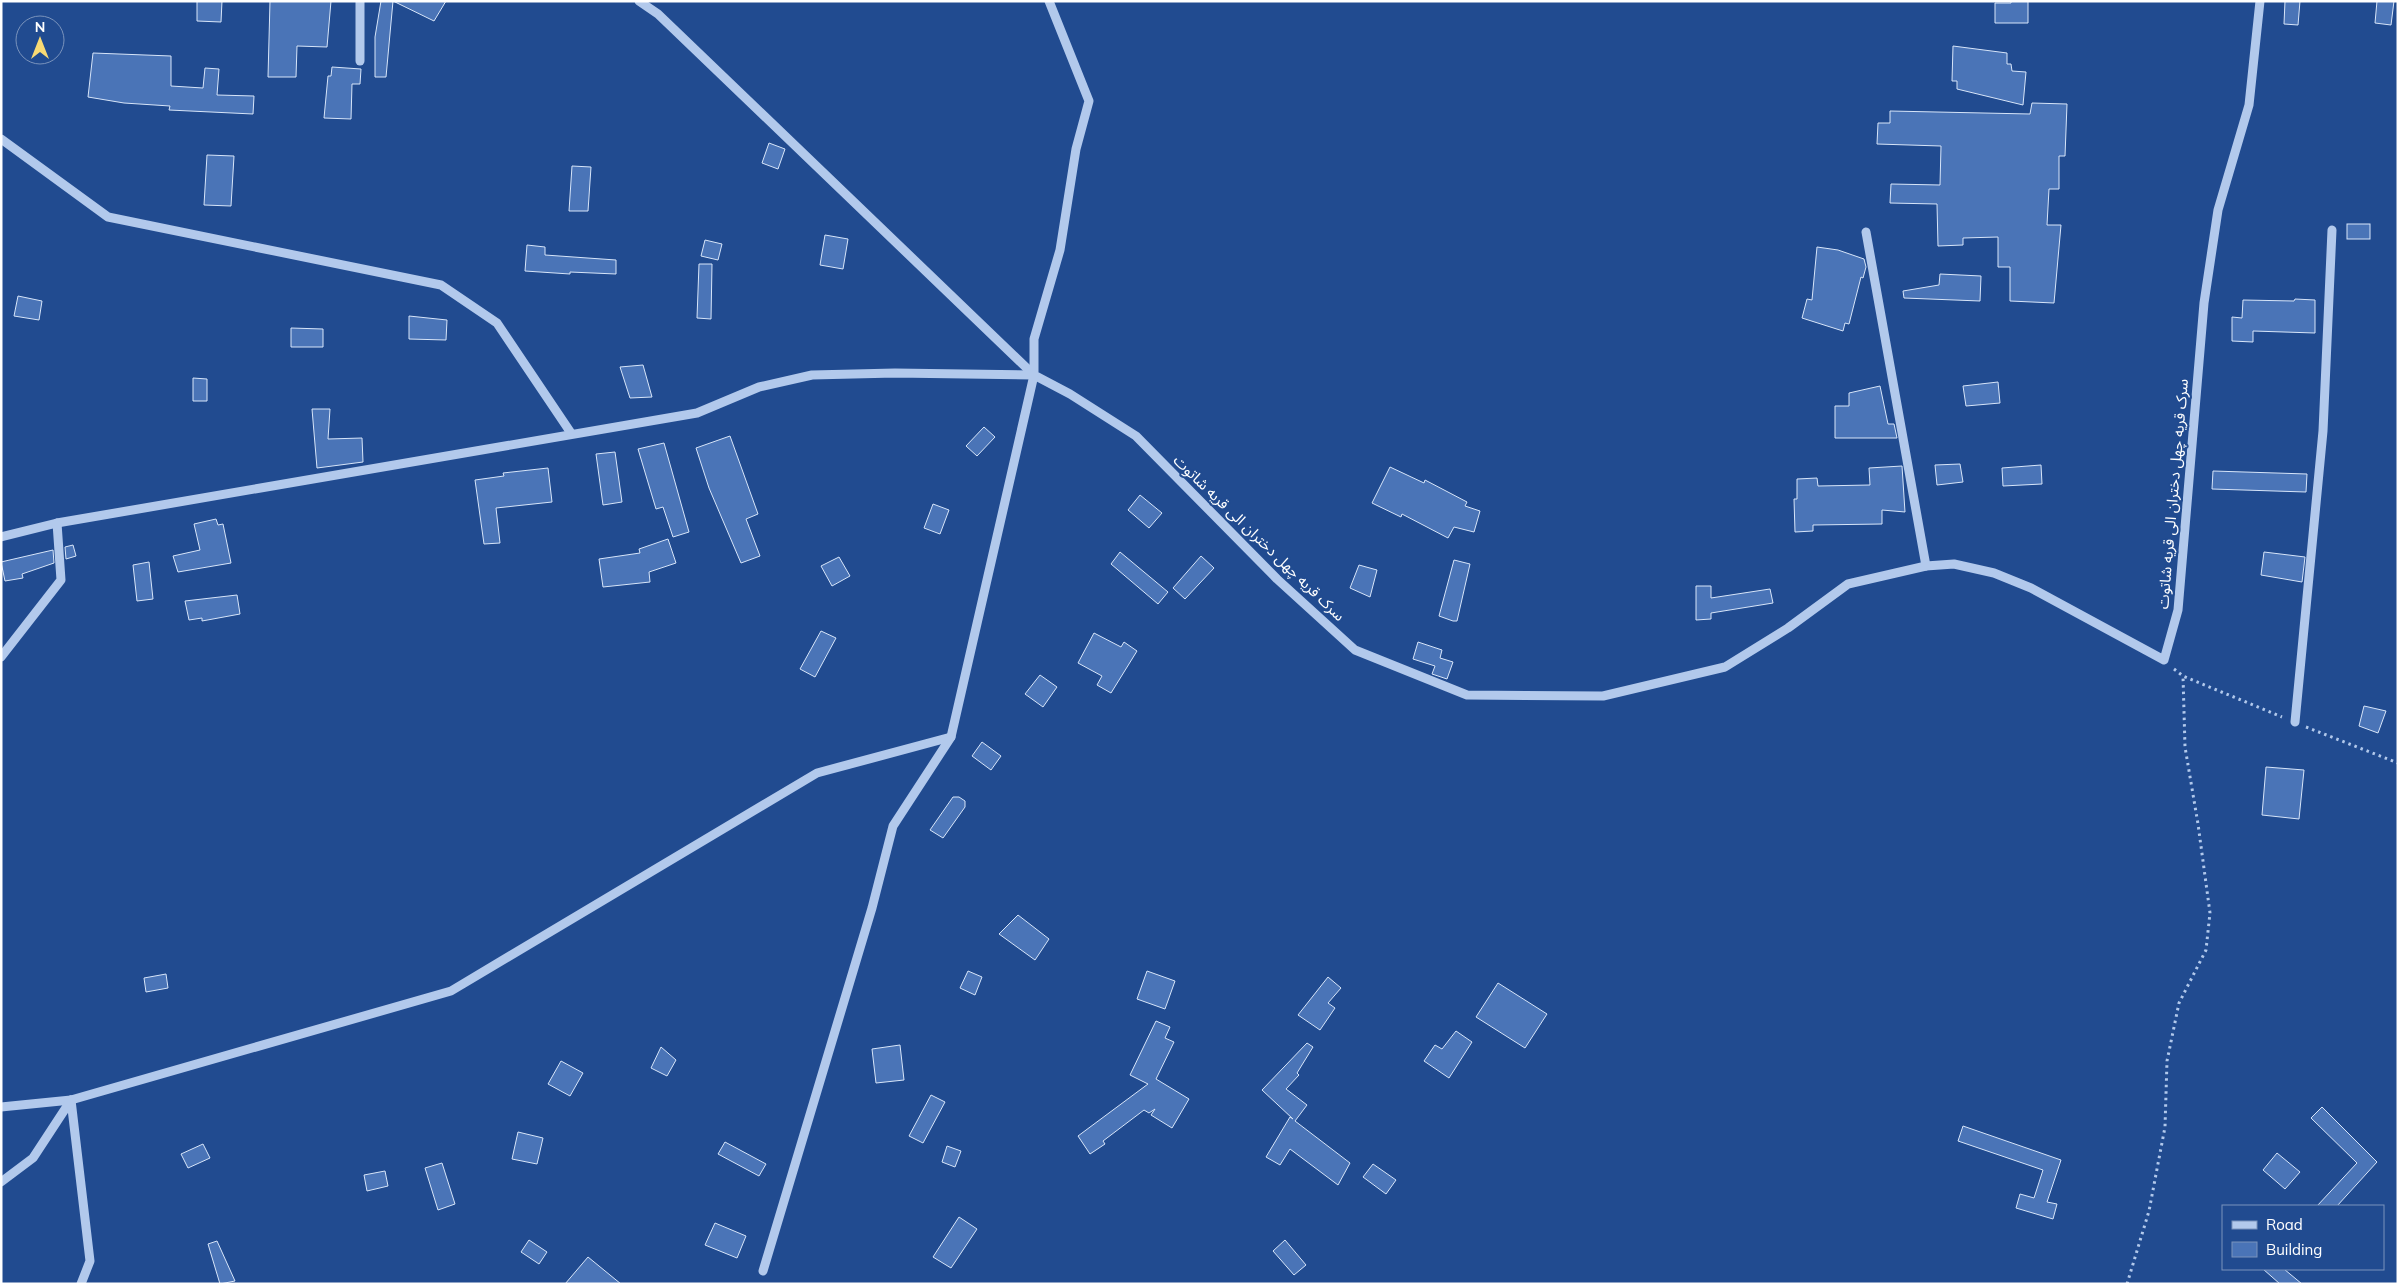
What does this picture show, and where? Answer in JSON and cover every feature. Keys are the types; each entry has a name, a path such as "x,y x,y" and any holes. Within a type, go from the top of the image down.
{"street":[{"path":"360,1 360,61"},
{"path":"639,1 658,14 1034,375"},
{"path":"763,1271 872,908 893,826 951,737 1034,375 1034,339 1060,250 1076,149 1089,101 1049,1"},
{"name":"سرک قریه چهل دختران الی قریه شاتوت","path":"1034,375 1070,394 1136,436 1277,579 1355,650 1467,695 1603,696 1725,667 1788,628 1848,584 1926,566 1954,564 1994,573 2071,608 2164,660 2178,610 2204,302 2218,210 2249,105 2260,1"},
{"path":"1,139 108,217 441,285 497,323 571,433"},
{"path":"2294,722 2323,431 2332,230"},
{"path":"1866,232 1926,566"},
{"path":"1,537 57,523 571,433 698,413 759,387 812,375 895,373 1034,375"},
{"path":"1,657 61,580 57,523"},
{"path":"1,1107 71,1100 451,991 817,773 951,737"},
{"path":"1,1182 33,1158 71,1100"},
{"path":"71,1100 90,1261 81,1284"}],"path":[{"path":"2164,660 2183,676 2398,763"},
{"path":"2127,1284 2149,1211 2165,1127 2167,1062 2179,1003 2206,950 2210,914 2198,824 2184,747 2183,676"}],"building":[{"path":"197,1 222,1 221,22 197,21"},
{"path":"270,1 331,1 327,47 297,46 296,77 268,77"},
{"path":"381,1 393,1 386,77 375,77 375,37"},
{"path":"393,1 446,1 434,21"},
{"path":"2011,1 2028,1 2028,23 1995,23 1995,3 2011,3"},
{"path":"2285,1 2300,1 2298,25 2284,24"},
{"path":"2377,1 2394,1 2391,25 2375,23"},
{"path":"1953,46 2007,53 2007,64 2011,64 2012,71 2026,72 2023,105 1957,89 1957,81 1952,81"},
{"path":"93,53 171,56 171,86 203,88 205,68 219,69 217,95 254,96 253,114 169,110 170,106 124,103 88,97"},
{"path":"332,67 361,69 360,84 352,84 351,119 324,118 328,76 331,76"},
{"path":"2032,103 2067,104 2065,156 2059,156 2059,189 2049,189 2047,225 2061,225 2054,303 2010,301 2010,267 1998,267 1998,237 1963,238 1963,245 1938,246 1937,204 1890,203 1891,184 1940,185 1941,146 1877,144 1878,123 1890,123 1890,111 2030,114"},
{"path":"769,143 785,149 778,169 762,163"},
{"path":"207,155 234,156 231,206 204,205"},
{"path":"572,166 591,167 588,211 569,211"},
{"path":"2347,224 2370,224 2370,239 2347,239"},
{"path":"825,235 848,239 843,269 820,265"},
{"path":"705,240 722,244 718,260 701,256"},
{"path":"527,245 545,247 545,255 616,260 616,274 570,272 570,274 525,271"},
{"path":"1817,247 1838,250 1864,259 1866,267 1863,278 1861,277 1849,324 1845,323 1843,331 1802,318 1807,299 1812,300"},
{"path":"699,264 712,264 711,319 697,318"},
{"path":"1940,274 1981,276 1980,301 1904,298 1903,291 1939,285"},
{"path":"18,296 42,301 39,320 14,316"},
{"path":"2295,299 2315,300 2315,333 2253,331 2253,342 2232,341 2232,317 2242,318 2243,300 2294,301"},
{"path":"409,316 447,320 446,340 409,339"},
{"path":"291,328 323,329 323,347 291,347"},
{"path":"643,365 652,397 630,398 620,367"},
{"path":"193,378 207,379 207,401 193,401"},
{"path":"1998,382 2000,403 1966,406 1963,386"},
{"path":"1880,386 1888,424 1894,424 1897,438 1835,438 1835,406 1849,406 1849,393"},
{"path":"312,409 330,409 328,439 362,438 363,462 317,468"},
{"path":"984,427 995,437 977,456 966,446"},
{"path":"730,436 758,514 746,519 760,556 741,563 709,488 696,448"},
{"path":"664,443 689,532 673,537 663,507 656,509 638,449"},
{"path":"615,452 622,502 603,505 596,454"},
{"path":"1960,464 1963,482 1937,485 1935,465"},
{"path":"2041,465 2042,484 2003,486 2002,468"},
{"path":"1902,466 1905,512 1882,510 1882,524 1813,525 1813,531 1795,532 1794,499 1797,499 1797,479 1817,478 1818,486 1870,485 1869,468"},
{"path":"1390,467 1424,483 1425,480 1467,502 1465,506 1480,511 1474,532 1454,527 1448,538 1402,514 1401,517 1372,503"},
{"path":"548,468 552,502 496,508 500,543 484,544 475,480 504,476 503,473"},
{"path":"2213,471 2307,474 2306,492 2212,489"},
{"path":"1140,495 1162,513 1149,528 1128,510"},
{"path":"933,504 949,510 940,534 924,528"},
{"path":"216,519 218,525 223,524 231,563 178,572 173,556 200,550 194,524"},
{"path":"668,539 676,563 649,572 650,582 603,587 599,559 640,553 639,549"},
{"path":"73,545 76,556 66,559 65,547"},
{"path":"53,550 54,563 22,574 23,578 5,581 1,562"},
{"path":"1120,552 1168,592 1158,604 1111,564"},
{"path":"2264,552 2305,557 2302,582 2261,575"},
{"path":"1201,556 1214,568 1185,599 1173,588"},
{"path":"839,557 850,576 832,586 821,566"},
{"path":"1454,560 1470,564 1457,621 1439,616"},
{"path":"149,562 153,599 137,601 133,565"},
{"path":"1359,565 1377,570 1370,597 1350,588"},
{"path":"1696,586 1711,586 1711,598 1770,589 1773,603 1711,613 1711,619 1696,620"},
{"path":"237,595 240,614 202,621 202,618 189,620 185,601"},
{"path":"821,631 836,638 815,677 800,669"},
{"path":"1094,633 1121,647 1124,642 1137,651 1111,693 1097,685 1102,676 1078,663"},
{"path":"1418,642 1442,650 1440,658 1453,662 1447,679 1432,674 1435,666 1413,659"},
{"path":"1040,675 1057,687 1043,707 1025,694"},
{"path":"2364,706 2386,711 2378,733 2359,726"},
{"path":"982,742 1001,756 991,770 972,756"},
{"path":"2266,767 2304,770 2299,819 2262,815"},
{"path":"953,797 959,797 965,801 965,807 943,838 930,830"},
{"path":"1018,915 1049,939 1035,960 999,934"},
{"path":"968,971 982,977 975,995 960,988"},
{"path":"1147,971 1175,981 1165,1009 1137,999"},
{"path":"166,974 168,988 146,992 144,978"},
{"path":"1328,977 1341,988 1328,1003 1335,1008 1320,1030 1298,1015"},
{"path":"1498,983 1547,1014 1525,1048 1476,1017"},
{"path":"1156,1021 1170,1027 1165,1038 1174,1042 1156,1079 1189,1099 1172,1128 1151,1115 1155,1109 1149,1113 1144,1110 1103,1141 1105,1144 1090,1154 1078,1136 1148,1084 1130,1075"},
{"path":"1456,1031 1472,1042 1449,1078 1424,1061 1435,1045 1442,1049"},
{"path":"1307,1043 1313,1047 1297,1073 1299,1075 1286,1089 1307,1105 1295,1121 1350,1163 1338,1185 1290,1149 1280,1165 1266,1157 1290,1117 1293,1119 1262,1090"},
{"path":"900,1045 904,1080 876,1083 872,1049"},
{"path":"661,1047 676,1060 667,1076 651,1068"},
{"path":"561,1061 583,1073 570,1096 548,1084"},
{"path":"931,1095 945,1102 923,1143 909,1136"},
{"path":"2322,1107 2377,1162 2338,1205 2318,1205 2357,1163 2311,1118"},
{"path":"1963,1126 2061,1160 2047,1202 2057,1204 2053,1219 2016,1208 2020,1194 2034,1198 2043,1170 1958,1141"},
{"path":"518,1132 543,1138 537,1164 512,1159"},
{"path":"725,1142 766,1164 759,1176 718,1154"},
{"path":"203,1144 210,1158 188,1168 181,1154"},
{"path":"947,1146 961,1151 955,1167 942,1162"},
{"path":"2277,1153 2300,1172 2285,1189 2263,1170"},
{"path":"442,1163 455,1204 438,1210 425,1168"},
{"path":"1373,1164 1396,1180 1386,1194 1363,1177"},
{"path":"385,1171 388,1186 367,1191 364,1175"},
{"path":"959,1217 977,1229 951,1268 933,1257"},
{"path":"715,1223 746,1236 737,1258 705,1245"},
{"path":"529,1240 547,1252 539,1264 521,1252"},
{"path":"1285,1240 1306,1265 1294,1275 1273,1251"},
{"path":"217,1241 235,1281 220,1284 208,1244"},
{"path":"588,1257 621,1284 565,1284"},
{"path":"2264,1270 2285,1270 2302,1284 2280,1284"}]}
